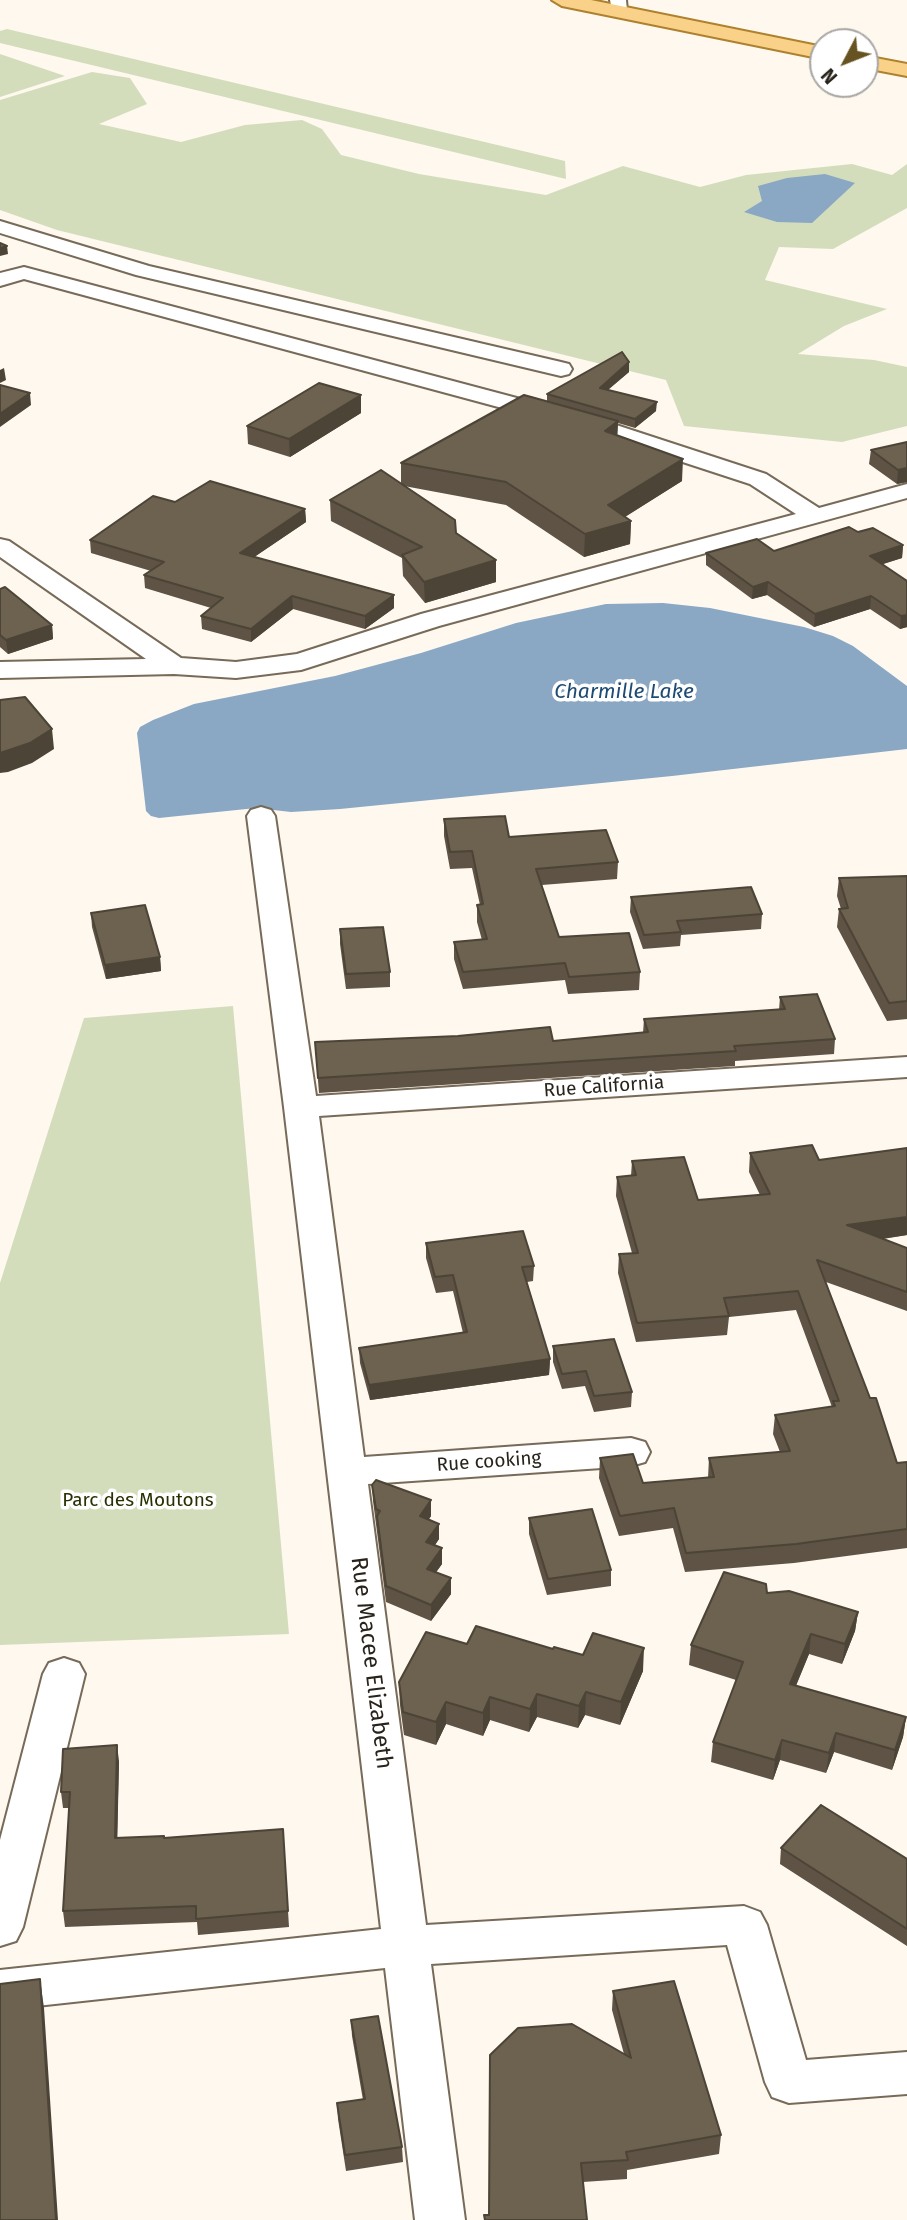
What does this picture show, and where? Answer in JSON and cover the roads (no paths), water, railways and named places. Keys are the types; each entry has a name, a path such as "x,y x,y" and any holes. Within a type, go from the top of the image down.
{"main road":[{"path":"562,0 618,5 809,50"},
{"path":"879,65 907,70"}],"street":[{"path":"0,228 143,271 561,369"},
{"path":"0,280 24,273 599,428 758,479 814,515"},
{"path":"0,670 174,666 236,670 301,662 430,620 619,571 895,494 907,513"},
{"path":"0,547 174,666"},
{"name":"Rue Macee Elizabeth","path":"261,816 301,1107 440,2220"},
{"name":"Rue California","path":"301,1107 907,1068"},
{"name":"Rue cooking","path":"347,1472 631,1452"},
{"path":"0,1927 64,1674"},
{"path":"0,1990 406,1946 744,1925 789,2082 907,2073"}],"water":[{"path":"825,174 855,183 812,223 777,222 744,212 762,201 758,186 787,178"},
{"name":"Charmille Lake","path":"663,603 710,608 804,627 853,646 907,686 907,749 672,776 340,809 291,812 256,808 159,818 146,811 137,733 140,727 153,720 194,704 335,676 516,623 606,604"}],"park label":[{"name":"Parc des Moutons","path":"138,1501"}]}
